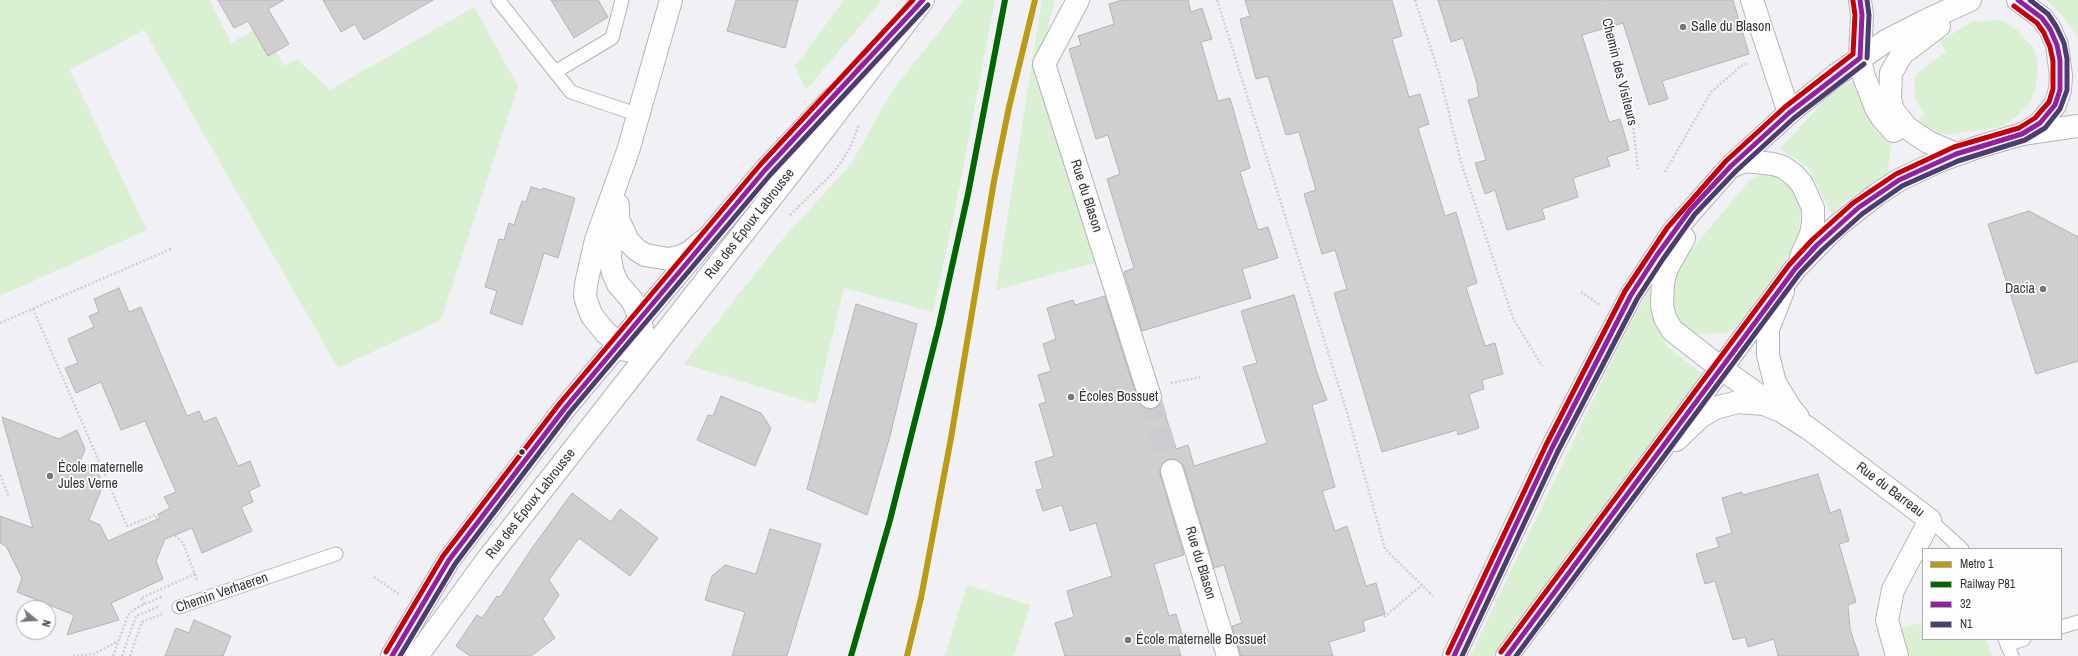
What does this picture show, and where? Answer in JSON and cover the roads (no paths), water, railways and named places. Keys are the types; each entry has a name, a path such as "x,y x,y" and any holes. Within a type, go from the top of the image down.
{"main road":[{"name":"Rue des Époux Labrousse","path":"647,354 633,352 618,345 592,316 586,296 586,284 596,240 628,151 671,0"},
{"name":"Rue du Blason","path":"1078,0 1044,64 1149,393"},
{"path":"1752,0 1769,56 1789,113"},
{"path":"1860,0 1862,15 1860,58 1863,74 1876,108 1891,129 1916,145 1928,150 1956,154"},
{"path":"1454,656 1552,448 1631,295 1672,233 1731,166 1789,113 1860,58 1923,22 1970,0"},
{"path":"1956,154 1916,135 1899,120 1893,110 1890,99 1890,80 1896,63 1907,50 1979,0"},
{"path":"2018,0 2042,18 2050,29 2057,45 2061,76 2060,90 2055,105 2040,122 2022,134"},
{"name":"Rue des Époux Labrousse","path":"392,656 449,560 565,408 707,238 794,138 916,8"},
{"name":"Rue des Époux Labrousse","path":"417,656 487,560 791,172 916,8"},
{"path":"1507,656 1722,369 1795,268 1837,226 1876,195 1920,169 1956,154 2022,134 2078,126"},
{"name":"Rue des Époux Labrousse","path":"628,151 611,234 610,259 618,284 632,300 640,318 647,354"},
{"path":"1731,166 1746,161 1773,164 1783,167 1794,174 1802,184 1813,208 1813,222 1806,246 1795,268"},
{"name":"Rue du Barreau","path":"1731,166 1701,208 1667,268 1661,296 1665,318 1672,330 1722,369 1781,411 1808,428 1930,520 1893,590 1887,620 1897,656"},
{"name":"Rue des Époux Labrousse","path":"618,205 618,219 628,241 637,250 646,255 669,259 679,257 690,252 707,238"},
{"name":"Rue du Barreau","path":"1795,268 1773,313 1768,329 1768,355 1770,371 1781,395 1790,409 1808,428"},
{"name":"Rue du Barreau","path":"1601,530 1686,429 1700,417 1715,408 1738,402 1752,402 1781,411"},
{"name":"Rue du Blason","path":"1172,471 1228,656"}],"lane":[{"path":"498,0 571,92 639,115"},
{"path":"555,72 612,38 622,0"},
{"path":"1930,520 1961,548"},
{"name":"Chemin Verhaeren","path":"179,608 336,554"},
{"path":"2062,627 2078,622"},
{"path":"2008,646 2022,640"}],"tunnel":[{"path":"1150,397 1172,471"}],"metro line":[{"name":"1","path":"907,656 921,598 951,438 994,181 1009,107 1035,0"}],"rail line":[{"name":"P81","path":"851,656 890,520 939,325 968,194 1005,0"}],"place":[{"name":"Salle du Blason","path":"1683,27"},
{"name":"Dacia","path":"2043,289"},
{"name":"Écoles Bossuet","path":"1071,397"},
{"name":"École maternelle Jules Verne","path":"50,476"},
{"name":"École maternelle Bossuet","path":"1128,640"}]}
